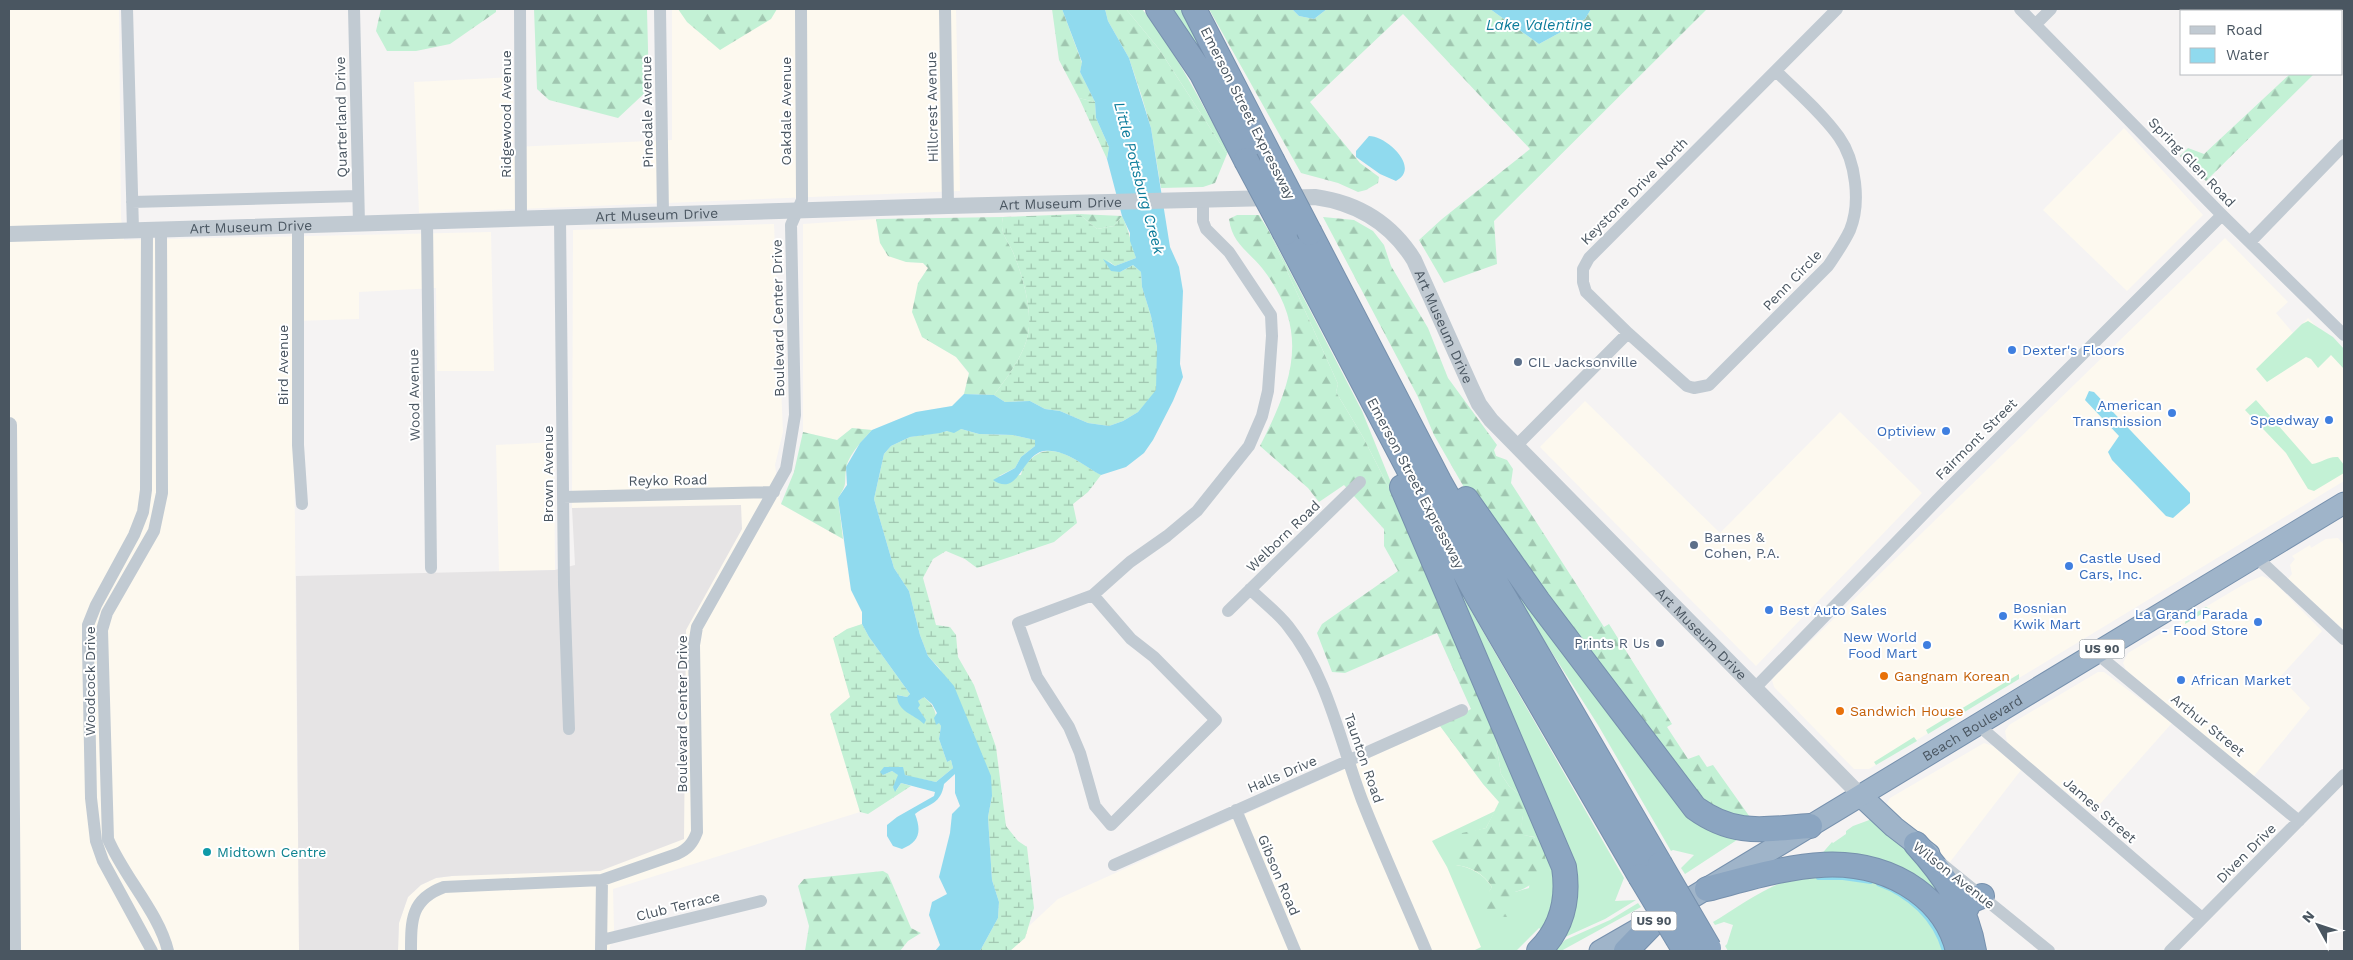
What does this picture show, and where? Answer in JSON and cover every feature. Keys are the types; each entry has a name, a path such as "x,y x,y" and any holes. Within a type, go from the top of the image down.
{"highway":[{"name":"Emerson Street Expressway","path":"1158,9 1202,74 1285,233 1495,582 1650,870 1685,951"},
{"name":"Emerson Street Expressway","path":"1194,9 1310,233 1372,377"},
{"path":"1372,377 1432,444 1477,517 1686,799 1706,816 1742,830 1810,826"},
{"path":"1372,377 1394,468 1559,852 1566,882 1566,896 1558,925 1539,951"},
{"name":"Beach Boulevard","path":"1600,951 1707,889 2344,503"},
{"name":"Wilson Avenue","path":"1861,796 1923,850"},
{"path":"1923,850 1947,882 1964,913 1974,951"},
{"path":"1707,889 1809,865 1835,863 1866,867 1898,879 1924,896 1945,920 1955,938 1958,951"},
{"name":"Emerson Street Expressway","path":"1650,870 1711,950"},
{"path":"1964,913 1970,901 1982,896"},
{"path":"1626,951 1656,919"}],"street":[{"path":"127,9 132,202 147,230"},
{"name":"Quarterland Drive","path":"354,9 359,224"},
{"name":"Ridgewood Avenue","path":"520,9 522,219"},
{"name":"Pinedale Avenue","path":"660,9 663,215"},
{"name":"Oakdale Avenue","path":"796,211 802,200 801,9"},
{"name":"Hillcrest Avenue","path":"946,9 948,206"},
{"name":"Keystone Drive North","path":"1628,334 1586,292 1583,282 1583,269 1589,258 1837,9"},
{"name":"Spring Glen Road","path":"2020,9 2222,214 2344,334"},
{"path":"2036,24 2051,9"},
{"name":"Penn Circle","path":"1628,334 1679,382 1694,388 1709,385 1828,266 1841,248 1851,228 1855,202 1854,179 1849,158 1840,139 1827,122 1776,71"},
{"path":"2250,242 2344,145"},
{"path":"132,202 358,196"},
{"name":"Art Museum Drive","path":"9,234 1315,197 1352,206 1375,217 1404,244 1414,260 1479,404 1516,446 1861,796"},
{"path":"1093,595 1131,639 1154,657 1216,720 1111,825 1095,806 1072,736 1037,677 1018,623 1093,595 1130,562 1167,536 1197,511 1249,446 1262,416 1268,391 1272,336 1271,316 1229,252 1206,228 1203,221 1203,200"},
{"name":"Boulevard Center Drive","path":"411,951 411,920 419,905 432,891 444,886 602,880 677,854 687,849 693,842 697,832 694,645 697,627 786,468 795,415 791,225 796,211"},
{"name":"Fairmont Street","path":"1754,688 1942,495 2222,214"},
{"name":"Brown Avenue","path":"560,218 563,497 569,729"},
{"name":"Wood Avenue","path":"427,222 431,568"},
{"name":"Bird Avenue","path":"298,226 298,445 302,504"},
{"name":"Woodcock Drive","path":"147,230 146,490 144,509 134,535 96,605 88,625 88,647 91,798 96,841 104,861 152,951"},
{"name":"Woodcock Drive","path":"147,230 162,494 154,531 106,613 102,630 108,839 115,856 159,928 168,951"},
{"path":"1516,446 1628,334"},
{"path":"9,425 13,951"},
{"name":"Welborn Road","path":"1228,611 1360,482"},
{"name":"Reyko Road","path":"563,497 774,492"},
{"path":"2255,556 2344,639"},
{"name":"Taunton Road","path":"1250,589 1288,625 1299,641 1321,685 1346,747 1349,762 1365,808 1426,951"},
{"name":"Arthur Street","path":"2096,653 2299,821"},
{"name":"Halls Drive","path":"1114,865 1349,762 1462,710"},
{"name":"James Street","path":"1978,725 2202,918"},
{"name":"Diven Drive","path":"2170,951 2344,775"},
{"name":"Gibson Road","path":"1236,810 1295,951"},
{"name":"Wilson Avenue","path":"1923,850 2049,951"},
{"path":"601,946 602,880"},
{"name":"Club Terrace","path":"601,946 761,900"}],"shaded area":[{"path":"9,9 119,9 121,218 124,240 491,232 494,371 437,371 436,288 359,292 359,319 293,321 299,951 21,951 9,806"},
{"path":"672,9 956,9 960,191 419,213 414,82 513,77 513,147 672,140"},
{"path":"2124,128 2203,215 2127,291 2043,210"},
{"path":"876,219 880,243 906,262 923,263 928,268 918,283 922,337 956,357 969,374 964,394 952,406 916,412 872,430 852,428 837,440 803,432 803,224"},
{"path":"774,224 783,432 775,465 781,504 843,539 851,590 862,612 862,624 847,629 834,638 850,697 830,714 860,812 613,889 614,929 609,951 398,951 399,923 408,897 421,885 436,878 452,876 684,657 686,630 741,506 572,508 573,230"},
{"path":"2225,238 2288,302 2276,313 2293,333 2308,318 2344,356 2344,481 1869,769 1854,769 1774,687 1772,680"},
{"path":"1585,401 1720,533 1840,412 1922,493 1756,666 1540,447"},
{"path":"554,442 555,570 499,572 496,445"},
{"path":"741,505 742,529 686,630 684,839 600,871 436,878 421,885 408,897 399,923 398,951 299,951 296,576 555,570 575,565 572,508"},
{"path":"2338,538 2344,545 2344,630 2288,579 2292,574 2290,565 2295,559 2292,556 2310,545 2311,548 2326,539"},
{"path":"2262,576 2273,581 2322,631 2280,677 2310,708 2253,777 2126,670 2123,663 2128,653 2246,583"},
{"path":"2098,672 2104,672 2172,723 2092,813 2011,747 2007,742 2005,731 2009,725"},
{"path":"1440,726 1483,784 1499,802 1491,951 1010,951 1025,938 1028,927 1058,899"},
{"path":"1984,743 1993,746 2021,770 1950,862 1889,814 1887,803 1890,798"}],"green space":[{"path":"381,9 496,9 496,12 450,44 416,51 387,51 376,31"},
{"path":"534,9 647,9 649,89 618,118 549,100 537,89"},
{"path":"678,9 777,9 771,19 720,50 687,22"},
{"path":"1052,9 1062,9 1082,63 1080,72 1095,102 1079,98 1059,60"},
{"path":"1105,9 1126,9 1159,49 1227,154 1215,183 1203,187 1161,188 1151,128 1141,94 1129,58 1108,21"},
{"path":"1126,9 1142,9 1155,26 1188,78 1228,151 1227,154 1159,49"},
{"path":"1168,9 1182,9 1216,72 1213,75"},
{"path":"1209,9 1292,9 1299,16 1314,19 1327,9 1490,9 1539,44 1585,19 1591,9 1707,9 1494,221 1497,264 1444,283 1419,240 1442,219 1530,149 1403,14 1310,102 1360,163 1379,177 1378,183 1358,192 1338,183 1301,173"},
{"path":"2289,75 2313,75 2206,181 2180,156 2188,148 2204,154"},
{"path":"1079,98 1095,102 1096,118 1109,147 1107,159"},
{"path":"1079,214 1122,216 1114,226 1097,229"},
{"path":"1079,214 1097,229 1114,226 1122,216 1136,258 1115,266 1106,259 1120,272 1133,265 1141,272 1142,287 1151,316 1157,347 1157,390 1138,412 1123,421 1109,426 1088,423 1060,411 1045,409 1030,401 1005,402 994,395 1020,356 1026,342 1029,320 1027,297 1021,273 1003,231 1003,217"},
{"path":"1237,215 1259,215 1270,233 1338,384 1336,392 1363,437 1409,527 1489,699 1501,774 1509,786 1525,799 1522,830 1524,835 1542,839 1545,858 1545,865 1538,878 1525,888 1515,892 1508,917 1491,916 1484,909 1477,907 1476,901 1488,893 1492,887 1485,878 1476,872 1467,867 1456,865 1455,853 1462,833 1486,828 1499,802 1483,784 1440,726 1471,709 1437,633 1345,673 1332,672 1317,633 1322,624 1398,571 1384,546 1384,529 1344,485 1319,502 1308,488 1260,446 1272,422 1288,378 1292,356 1292,335 1287,313 1277,291 1262,268 1241,246 1233,234 1229,219"},
{"path":"1003,217 1003,231 1017,262 1027,297 1029,320 1026,342 1008,376 994,395 964,394 969,373 956,357 922,337 912,312 918,283 928,268 923,263 906,262 888,256 880,243 876,219"},
{"path":"1323,217 1354,220 1373,231 1384,245 1391,266 1428,328 1448,378 1497,445 1494,450 1496,456 1507,460 1513,469 1511,483 1604,627 1609,624 1672,724 1667,727 1688,759 1699,755 1707,767 1713,765 1752,820 1729,820 1689,792 1469,496 1434,435 1417,395"},
{"path":"1270,233 1362,411 1409,527 1363,437 1336,392 1338,384"},
{"path":"2308,321 2333,337 2344,349 2344,369 2331,355 2318,368 2311,359 2306,357 2267,382 2256,369 2302,324"},
{"path":"2256,400 2312,464 2338,457 2344,465 2344,473 2314,491 2308,489 2286,453 2245,410"},
{"path":"852,428 872,430 856,448 847,464 844,486 838,498 843,539 781,504 794,472 803,432 837,440"},
{"path":"961,429 979,434 1013,435 1035,440 1035,446 1021,457 1015,468 999,476 1021,475 1024,466 1029,461 1039,453 1048,451 1066,455 1101,475 1088,492 1073,504 1077,523 1054,542 977,568 965,559 946,551 933,559 923,578 936,625 950,627 956,635 958,657 974,685 996,747 1006,826 1018,841 1027,847 1034,908 1025,938 1010,951 980,951 998,918 999,902 992,880 988,817 992,796 940,669 928,656 920,635 909,591 894,568 874,499 884,454 891,446 910,437"},
{"path":"1453,579 1624,878 1615,901 1636,900 1605,919 1563,938 1568,914"},
{"path":"1509,580 1743,836 1685,874 1681,868 1694,855 1671,851 1598,725 1528,615"},
{"path":"2206,607 2210,609 2185,624 2186,618"},
{"path":"862,624 869,637 910,694 907,697 898,695 907,711 914,716 923,716 918,708 918,701 924,697 932,706 936,716 936,725 939,722 941,726 939,739 947,762 951,760 953,768 936,782 911,777 884,767 883,775 892,771 899,775 896,791 901,783 911,786 868,814 860,812 830,714 850,697 833,638 847,629"},
{"path":"2019,674 2019,679 1928,734 1926,730"},
{"path":"1489,699 1559,877 1545,932 1539,928 1516,951 1473,951 1481,947 1447,867 1432,841 1495,811 1486,828 1475,831 1456,865 1472,869 1481,875 1492,887 1489,892 1515,892 1529,888 1535,837 1523,835 1521,828 1525,799 1509,786 1501,774"},
{"path":"1914,737 1917,741 1876,765 1874,762"},
{"path":"1872,819 1928,866 1949,914 1819,857 1832,842 1846,834 1846,831 1853,826"},
{"path":"883,871 888,874 911,928 921,933 908,941 900,951 805,951 809,926 798,886 804,879"},
{"path":"1862,873 1925,905 1952,951 1728,951 1725,946 1733,925 1724,922 1715,925 1713,922 1755,896 1788,880 1814,875"},
{"path":"1638,903 1641,907 1561,951 1552,951 1554,943 1559,946 1565,940 1610,920"}],"water":[{"name":"Little Pottsburg Creek","path":"1062,9 1105,9 1108,21 1129,58 1151,128 1170,247 1179,267 1183,291 1180,364 1183,377 1153,440 1144,453 1126,467 1101,475 1074,458 1059,452 1044,451 1030,459 1015,480 1002,484 993,480 1015,468 1021,457 1035,446 1035,440 1013,435 979,434 961,429 954,433 947,431 910,437 891,446 884,454 874,499 894,568 909,591 920,635 928,656 954,686 991,776 992,796 988,817 992,880 999,902 998,918 980,951 935,951 940,945 929,915 932,902 947,894 939,877 950,833 952,814 960,806 955,793 955,774 944,784 943,791 934,802 915,814 918,836 915,840 902,849 893,846 887,836 887,825 897,817 934,796 935,792 901,783 895,792 893,787 898,775 892,771 883,775 880,772 884,767 903,767 905,775 936,782 953,768 951,760 947,762 939,739 941,726 939,723 936,725 934,718 937,713 932,704 924,697 918,701 920,705 918,708 926,720 924,724 903,709 897,695 907,697 910,694 869,637 862,624 862,612 851,590 838,498 847,485 846,467 860,443 872,430 916,412 952,406 964,394 994,395 1005,402 1030,401 1045,409 1060,411 1088,423 1109,426 1123,421 1138,412 1156,390 1157,347 1151,316 1142,287 1141,272 1133,265 1120,272 1111,271 1103,259 1115,266 1136,258 1130,241 1130,233 1122,216 1107,159 1109,147 1096,118 1095,102 1080,72 1082,62"},
{"path":"1292,9 1327,9 1314,19 1299,16"},
{"name":"Lake Valentine","path":"1490,9 1591,9 1585,19 1539,44"},
{"path":"1369,136 1384,141 1399,154 1405,168 1403,175 1396,181 1380,174 1356,157 1356,151"},
{"path":"2089,391 2094,392 2190,493 2190,503 2173,518 2166,516 2112,460 2108,452 2119,436 2085,400"}],"waterway":[{"path":"1818,878 1843,878 1871,882"},
{"path":"1878,884 1900,895 1919,910 1934,929 1944,951"}],"place":[{"name":"Dexter's Floors","path":"2012,350"},
{"name":"CIL Jacksonville","path":"1518,362"},
{"name":"American Transmission","path":"2172,413"},
{"name":"Speedway","path":"2329,420"},
{"name":"Optiview","path":"1946,431"},
{"name":"Barnes & Cohen, P.A.","path":"1694,545"},
{"name":"Castle Used Cars, Inc.","path":"2069,566"},
{"name":"Best Auto Sales","path":"1769,610"},
{"name":"Bosnian Kwik Mart","path":"2003,616"},
{"name":"La Grand Parada - Food Store","path":"2258,622"},
{"name":"Prints R Us","path":"1660,643"},
{"name":"New World Food Mart","path":"1927,645"},
{"name":"Gangnam Korean","path":"1884,676"},
{"name":"African Market","path":"2181,680"},
{"name":"Sandwich House","path":"1840,711"},
{"name":"Midtown Centre","path":"207,852"}]}
